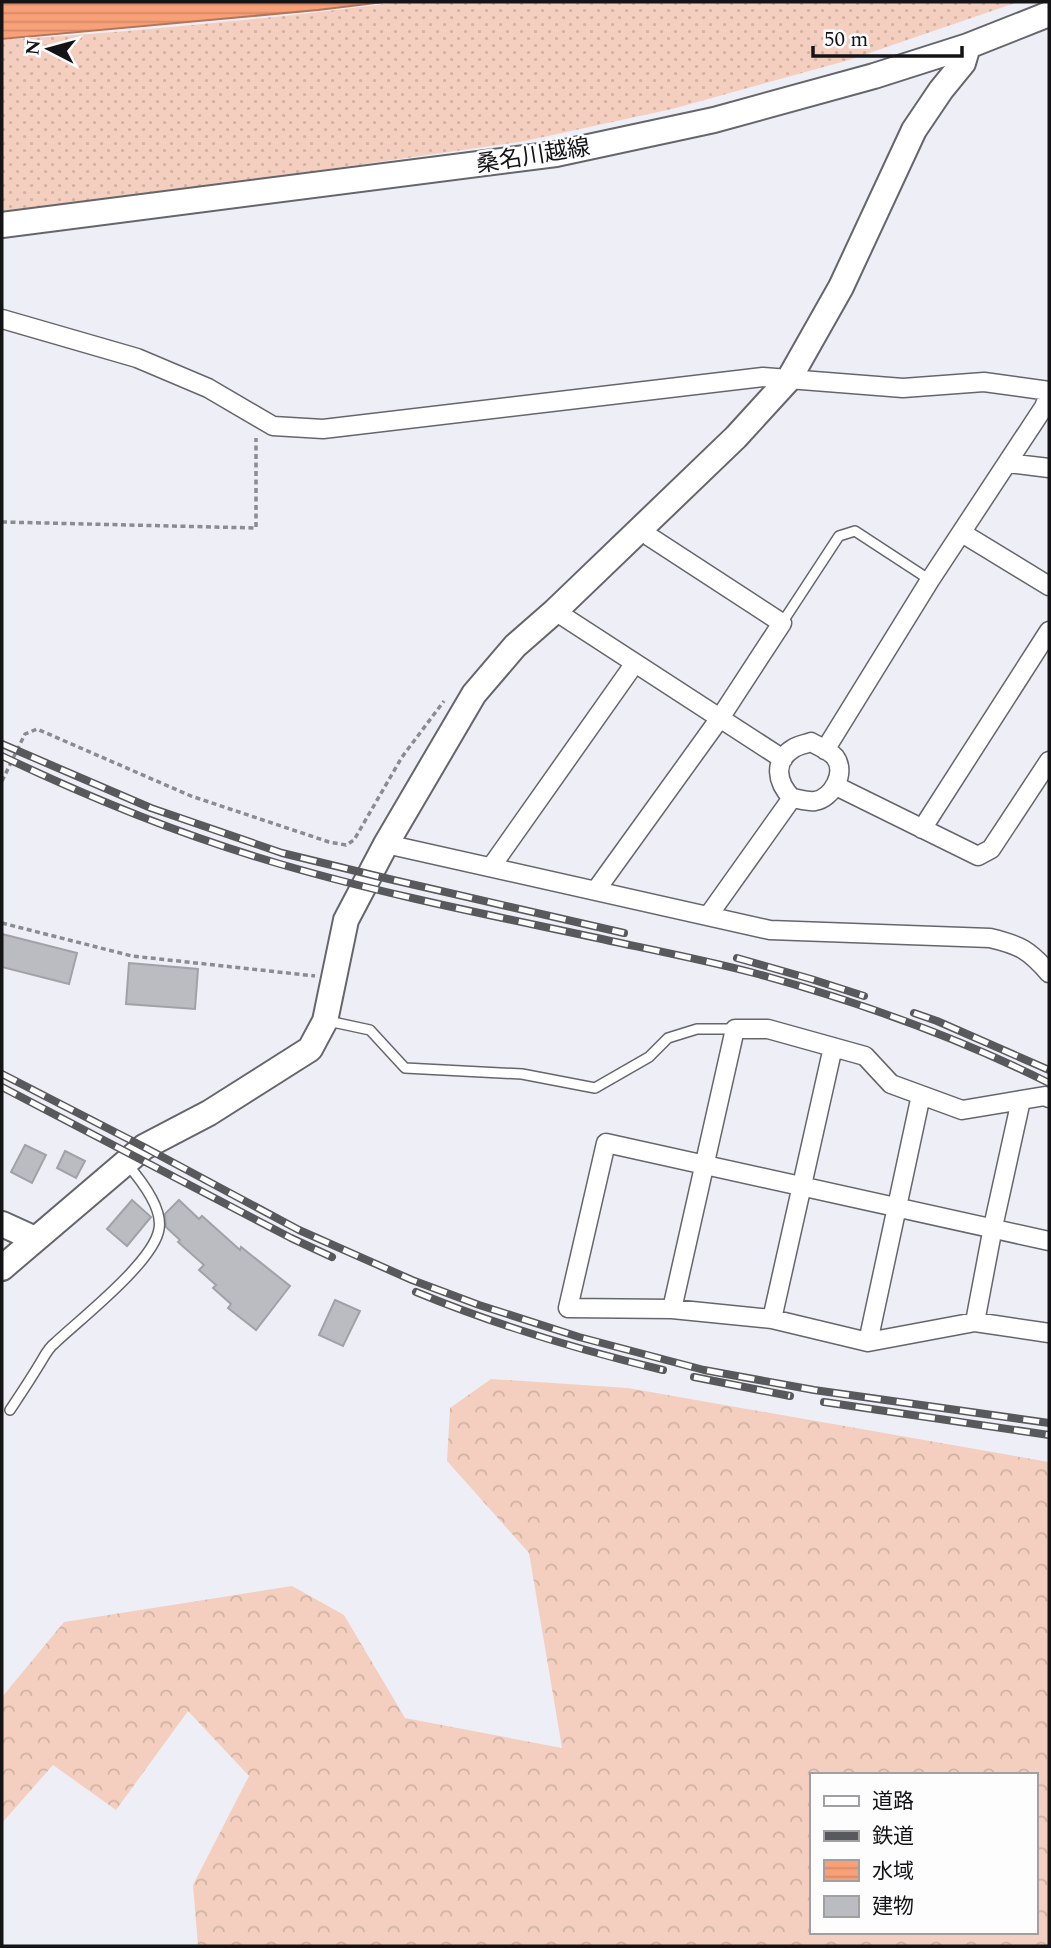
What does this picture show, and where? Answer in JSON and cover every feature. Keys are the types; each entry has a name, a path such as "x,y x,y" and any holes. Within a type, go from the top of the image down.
{"street":[{"name":"桑名川越線","path":"2,225 556,154 714,120 874,76 968,46 1049,14"},
{"path":"2,1268 144,1147 209,1113 310,1049 325,1021 346,920 386,844 474,694 514,646 555,611 736,437 789,379 841,287 914,130 963,63 968,46"},
{"path":"2,319 137,358 208,388 273,426 323,429 763,377 903,388 984,382 1049,392 1044,407 930,580 825,750"},
{"path":"1008,463 1049,468"},
{"path":"596,890 720,718 782,624 650,537 641,528"},
{"path":"962,533 1049,586"},
{"path":"555,611 783,759"},
{"path":"922,829 1049,631"},
{"path":"491,867 635,663"},
{"path":"811,742 825,750 835,756 839,767 836,786 824,798 813,801 792,798 781,787 778,771 783,759 793,748 811,742"},
{"path":"836,786 978,856 992,849 1049,761"},
{"path":"708,916 792,798"},
{"path":"386,844 770,930 990,939 1012,943 1031,953 1049,973"},
{"path":"672,1309 734,1029 768,1029 865,1056 891,1084 962,1110 1045,1096 1049,1098"},
{"path":"772,1319 833,1047"},
{"path":"868,1342 921,1095"},
{"path":"975,1322 1021,1100"},
{"path":"1049,1241 606,1143 568,1308 672,1309 772,1319 868,1342 975,1322 1049,1333"},
{"path":"2,1224 35,1239"}],"lane":[{"path":"782,624 839,536 855,531 930,580"},
{"path":"325,1021 370,1030 405,1068 522,1074 595,1088 649,1057 668,1038 697,1029 734,1029"},
{"path":"10,1410 52,1344 89,1315 148,1252 156,1239 159,1230 157,1210 139,1178 126,1163"}],"path":[{"path":"2,522 256,528 256,416"},
{"path":"2,781 25,734 37,729 191,796 345,845 354,840 402,757"},
{"path":"2,923 132,956 334,979"}],"green space":[{"path":"400,2 1018,2 849,60 672,109 525,141 2,216 2,40 201,24"},
{"path":"491,1379 628,1388 1049,1462 1049,1946 198,1946 193,1885 249,1776 188,1711 116,1810 53,1765 2,1823 2,1697 64,1622 292,1586 344,1615 405,1718 562,1748 529,1553 447,1461 450,1408"}],"water":[{"path":"2,2 384,2 2,39"}],"building":[{"path":"2,934 77,953 69,984 2,967"},
{"path":"129,963 198,969 195,1009 126,1004"},
{"path":"25,1145 46,1155 32,1183 11,1172"},
{"path":"65,1151 85,1161 76,1178 57,1168"},
{"path":"132,1200 151,1217 127,1246 107,1229"},
{"path":"179,1200 199,1219 202,1216 240,1250 241,1247 290,1286 256,1330 228,1308 231,1304 213,1288 216,1285 199,1270 204,1265 178,1242 180,1240 166,1227 165,1214"},
{"path":"335,1300 360,1311 343,1346 319,1335"}],"railway":[{"path":"2,744 151,808 282,853 624,933"},
{"path":"2,756 139,816 244,853 408,897 754,973 867,1008 941,1035 1049,1083"},
{"path":"737,958 864,996"},
{"path":"914,1013 1049,1070"},
{"path":"2,1074 299,1230 412,1280 479,1305 579,1337 704,1370 814,1390 1049,1423"},
{"path":"2,1087 332,1257"},
{"path":"416,1292 538,1336 663,1370"},
{"path":"694,1377 790,1396"},
{"path":"824,1402 1049,1435"}]}
